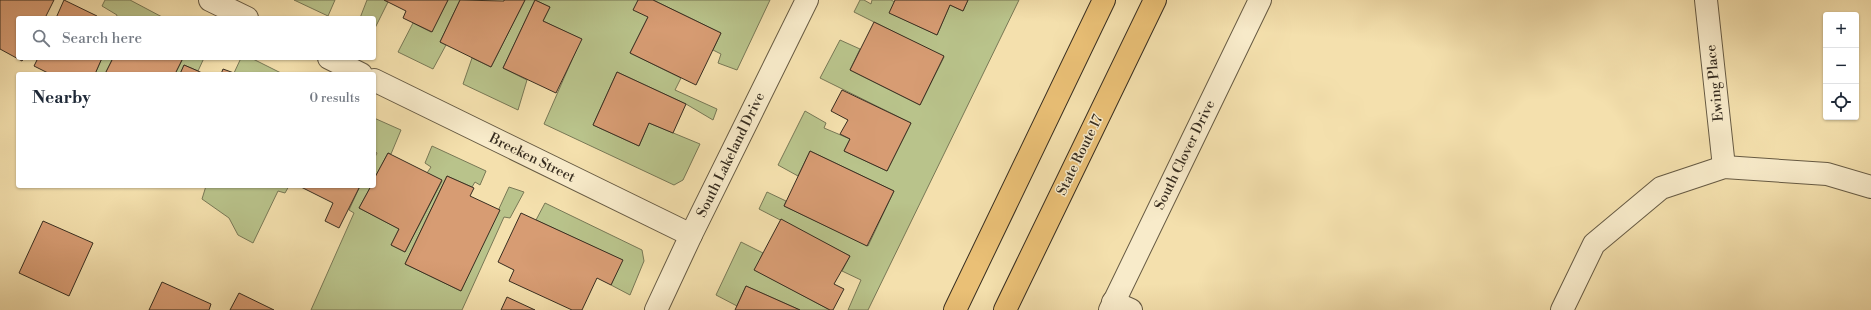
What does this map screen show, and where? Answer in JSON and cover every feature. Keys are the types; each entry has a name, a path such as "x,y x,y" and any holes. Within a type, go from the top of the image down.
{"highway":[{"path":"955,310 1104,0"},
{"name":"State Route 17","path":"1005,310 1155,0"}],"street":[{"path":"210,0 243,16"},
{"name":"South Lakeland Drive","path":"656,310 691,235 807,0"},
{"name":"South Clover Drive","path":"1118,307 1260,0"},
{"name":"Ewing Place","path":"1706,0 1724,167"},
{"path":"333,60 357,72"},
{"name":"Brecken Street","path":"376,81 691,235"},
{"path":"1562,310 1594,244 1661,188 1724,167 1828,174 1871,187"}],"green space":[{"path":"105,0 130,0 160,16 117,16 102,6"},
{"path":"294,0 335,0 328,16"},
{"path":"367,0 384,0 388,2 376,26 376,16 361,16"},
{"path":"448,0 460,0 440,42 446,45 433,69 398,52 413,23 431,32"},
{"path":"525,0 535,0 503,68 527,80 518,110 463,84 472,58 491,67"},
{"path":"535,0 638,0 648,17 630,53 681,78 675,90 717,109 713,120 686,104 617,72 593,125 639,146 649,123 700,144 683,180 674,185 544,124 581,39 543,21 550,7"},
{"path":"653,0 770,0 737,70 718,63 721,54 713,50 721,33"},
{"path":"860,0 864,0 871,4 872,0 891,0 895,2 890,13 937,35 950,5 963,11 968,0 1019,0 868,310 848,310 861,280 842,271 850,256 759,209 767,192 786,201 784,206 868,246 894,191 810,151 798,176 778,165 805,111 826,123 824,128 850,139 844,151 887,171 911,123 820,78 840,40 860,49 850,70 920,105 944,57 854,12"},
{"path":"101,60 112,60 106,72 96,72"},
{"path":"182,60 203,60 198,71 184,65 181,72 176,72"},
{"path":"240,60 255,60 279,72 234,72"},
{"path":"376,119 401,130 391,154 388,153 376,175"},
{"path":"432,146 486,171 480,185 475,182 472,187 447,176 405,264 461,291 509,187 524,192 510,218 504,217 462,310 311,310 354,213 349,210 359,188 370,188 359,208 399,229 391,245 405,252 442,181 427,173 431,167 425,163"},
{"path":"205,188 288,188 285,193 278,191 253,243 238,235 229,218 202,199"},
{"path":"545,203 642,250 644,261 630,295 611,285 622,260 536,220"},
{"path":"741,242 763,253 755,270 830,310 800,310 746,286 737,306 716,295"}],"building":[{"path":"0,0 54,0 46,16 16,16 16,58 0,49"},
{"path":"64,0 97,16 57,16"},
{"path":"384,0 448,0 432,32 403,18 406,11"},
{"path":"460,0 525,0 491,67 440,42"},
{"path":"535,0 550,7 543,21 582,39 556,93 503,68"},
{"path":"638,0 653,0 721,33 696,85 630,53 648,17 633,10"},
{"path":"895,0 968,0 963,11 950,5 937,35 889,13"},
{"path":"874,22 944,56 920,105 850,70"},
{"path":"37,60 101,60 96,72 46,72 34,66"},
{"path":"112,60 182,60 176,72 106,72"},
{"path":"184,65 200,72 181,72"},
{"path":"223,69 231,72 222,72"},
{"path":"617,72 686,104 673,133 649,123 639,146 593,125"},
{"path":"842,90 911,123 887,171 844,151 850,139 840,134 848,120 831,111"},
{"path":"810,151 894,191 867,246 784,206"},
{"path":"388,153 442,180 405,252 391,245 399,229 359,208 370,188 376,188 376,175"},
{"path":"447,176 474,188 470,196 500,210 461,291 405,264"},
{"path":"303,188 359,188 339,228 325,221 333,203"},
{"path":"521,213 623,260 611,285 597,278 582,310 572,310 509,281 514,270 498,262"},
{"path":"781,219 850,256 834,284 844,289 833,310 830,310 754,270"},
{"path":"43,221 93,243 69,296 19,273"},
{"path":"162,282 211,304 209,310 149,310"},
{"path":"746,286 800,310 735,310"},
{"path":"239,293 274,310 230,310"},
{"path":"507,297 535,310 501,310"}]}
